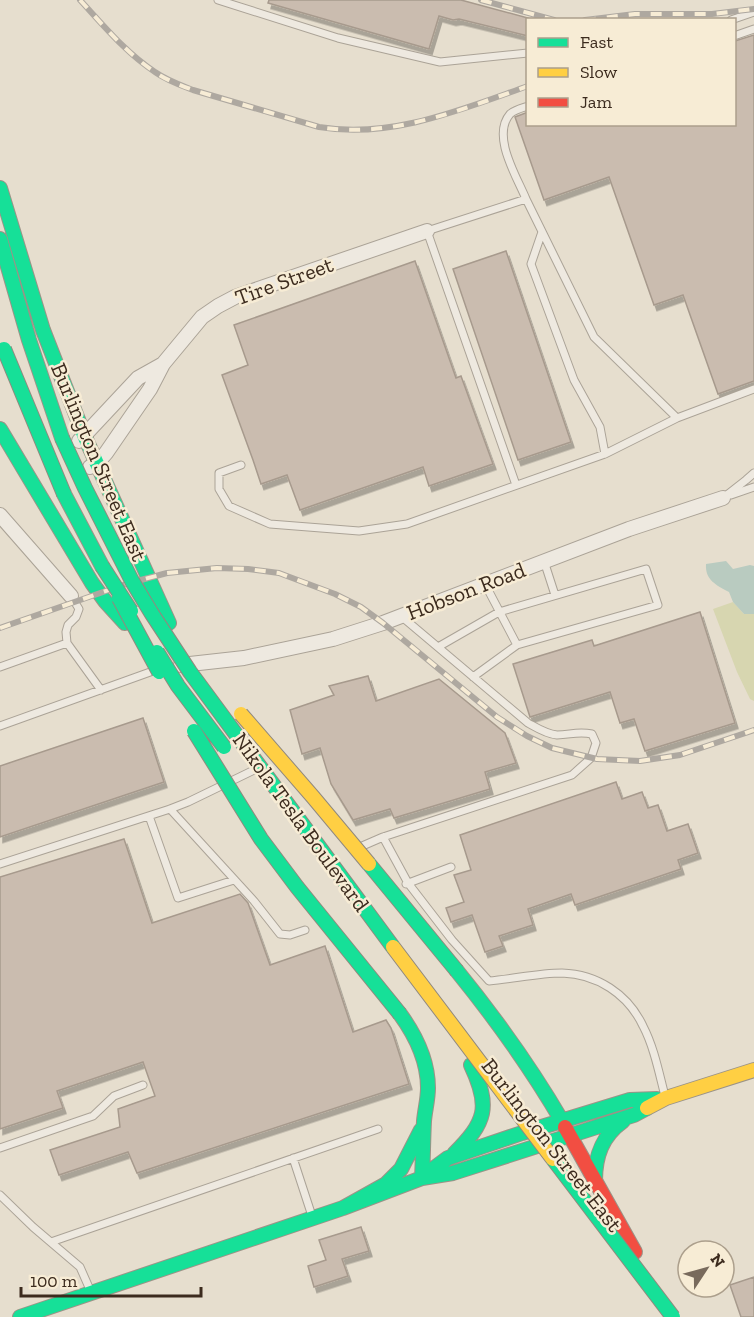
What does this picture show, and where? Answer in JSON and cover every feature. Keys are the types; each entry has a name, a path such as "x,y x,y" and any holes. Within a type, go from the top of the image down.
{"main road":[{"name":"Burlington Street East","path":"0,188 43,330 84,435 219,728"},
{"path":"0,239 25,341"},
{"path":"0,285 25,341"},
{"name":"Nikola Tesla Boulevard","path":"25,341 62,438 85,488 132,581 190,672 450,1024 671,1317"},
{"name":"Nikola Tesla Boulevard","path":"1,349 44,459 102,566 178,686 255,789"},
{"name":"Burlington Street East","path":"0,429 99,593 219,728 333,867 360,911 417,984 465,1063 522,1133 639,1287 671,1317"},
{"path":"110,536 160,616 494,1017 549,1099 635,1252"},
{"path":"102,566 169,690 261,838 297,887 400,1014 418,1042 425,1060 428,1087 422,1178"},
{"name":"Burlington Street East","path":"417,984 452,1018 635,1252 671,1317"},
{"path":"465,1063 494,1107"},
{"path":"422,1178 468,1141 482,1116 484,1095 479,1080 465,1063"},
{"path":"595,1181 596,1159 607,1135 617,1125 666,1098 754,1070"},
{"path":"448,1158 630,1100 666,1098"},
{"path":"23,1317 343,1208 422,1178 453,1173 634,1115"},
{"path":"343,1208 386,1184 401,1169 424,1124"},
{"path":"508,1126 536,1164"}],"street":[{"name":"Tire Street","path":"28,478 47,480 64,478 83,472 97,463 150,389 163,364 202,317 218,306 236,297 427,231"},
{"name":"Tire Street","path":"28,478 59,459 138,378 163,364"},
{"name":"Hobson Road","path":"164,667 244,658 333,639 383,623 629,529 723,498"},
{"path":"0,515 71,596"}],"lane":[{"path":"218,0 338,38 440,62 526,53"},
{"path":"736,18 754,12"},
{"path":"736,36 754,29"},
{"path":"526,107 510,114 502,139 508,158 542,232 594,338 677,418"},
{"path":"516,485 427,231 526,199"},
{"path":"542,232 531,264 574,380 600,427 605,454"},
{"path":"241,465 219,473 219,489 229,506 270,524 358,531 407,524 605,454 677,418 754,389"},
{"name":"Hobson Road","path":"723,498 754,472"},
{"path":"723,498 754,487"},
{"path":"544,561 555,595"},
{"path":"438,647 499,612 646,569 658,605 517,645 473,677"},
{"path":"485,584 517,645"},
{"path":"71,596 79,609 76,617 68,625 67,643 100,690"},
{"path":"354,851 383,837 572,775 591,758 596,743 592,734 582,732 557,735 543,732 528,723 401,616"},
{"path":"0,667 67,643"},
{"path":"0,726 164,667"},
{"path":"0,864 170,809 252,771"},
{"path":"170,809 254,901 280,934 290,935 305,930"},
{"path":"149,816 178,898 234,880"},
{"path":"383,837 408,883 452,940 489,981 560,973 572,974 593,979 612,989 627,1002 643,1024 666,1098"},
{"path":"381,896 451,867"},
{"path":"360,911 374,901"},
{"path":"0,1148 93,1116 114,1096 143,1085"},
{"path":"51,1242 378,1129"},
{"path":"292,1158 313,1218"},
{"path":"0,1195 80,1267 92,1293"}],"green space":[{"path":"733,602 744,614 754,614 754,701 750,699 737,672 713,609"}],"shaded area":[{"path":"726,561 733,569 754,566 754,614 744,614 733,602 729,592 709,578 706,564"}],"building":[{"path":"269,0 461,0 528,18 526,18 526,36 439,16 429,49 268,3"},
{"path":"754,35 754,381 718,394 683,295 654,305 609,177 544,200 515,117 526,113 526,126 736,126 736,41"},
{"path":"506,251 571,442 518,460 453,269"},
{"path":"415,261 456,378 461,376 493,464 429,486 423,467 300,510 287,475 261,484 222,375 248,365 234,325"},
{"path":"700,612 735,723 645,751 634,719 620,723 610,692 530,717 513,664 592,640 594,646"},
{"path":"368,676 376,701 439,679 505,733 516,763 485,772 490,789 394,818 390,809 353,820 331,784 320,748 302,754 290,710 334,695 329,686"},
{"path":"143,718 164,782 0,837 0,766"},
{"path":"616,782 622,799 642,792 648,808 658,805 667,831 688,824 698,853 678,860 681,869 575,905 571,894 528,909 533,925 499,936 503,946 485,952 472,915 451,922 446,908 464,902 454,875 471,870 460,835"},
{"path":"124,839 152,923 240,894 248,903 270,965 325,946 353,1032 386,1020 391,1028 409,1084 137,1173 128,1152 59,1175 50,1150 120,1127 118,1109 155,1096 143,1062 57,1091 63,1108 0,1129 0,877"},
{"path":"361,1227 369,1251 342,1259 348,1276 314,1287 308,1266 326,1260 319,1240"},
{"path":"754,1277 754,1317 741,1317 735,1299 736,1283"}],"railway":[{"path":"80,0 106,29 144,64 173,82 319,127 346,130 399,126 451,113 526,87"},
{"path":"481,0 547,18"},
{"path":"602,18 635,14 712,14 754,9"},
{"path":"0,628 126,584 167,573 217,568 279,573 335,594 361,607 497,717 527,736 552,748 597,759 640,761 680,755 754,730"}],"traffic: fast":[{"path":"0,188 43,330 84,435 169,623"},
{"path":"0,239 29,340 62,438"},
{"path":"4,349 64,494"},
{"path":"0,429 92,583 125,623"},
{"path":"62,438 132,581 152,614 190,672 393,947"},
{"path":"64,494 102,566"},
{"path":"102,566 131,611"},
{"path":"119,598 159,672"},
{"path":"157,652 178,686 224,747"},
{"path":"194,731 261,839 400,1014"},
{"path":"369,864 457,971"},
{"path":"457,971 512,1044 562,1121"},
{"path":"400,1014 420,1049 426,1068 428,1092 424,1121 422,1178"},
{"path":"454,1154 473,1132 482,1113 481,1092 471,1065"},
{"path":"425,1175 448,1158 522,1133 630,1100 657,1099"},
{"path":"20,1317 343,1208 422,1178 453,1173 634,1115 647,1108"},
{"path":"595,1181 596,1163 601,1147 610,1133 623,1121"},
{"path":"343,1208 386,1184 401,1169 421,1130"},
{"path":"553,1159 673,1317"}],"traffic: slow":[{"path":"241,714 369,864"},
{"path":"393,947 553,1159"},
{"path":"647,1108 666,1098 754,1070"}],"traffic: jam":[{"path":"565,1127 635,1252"}]}
